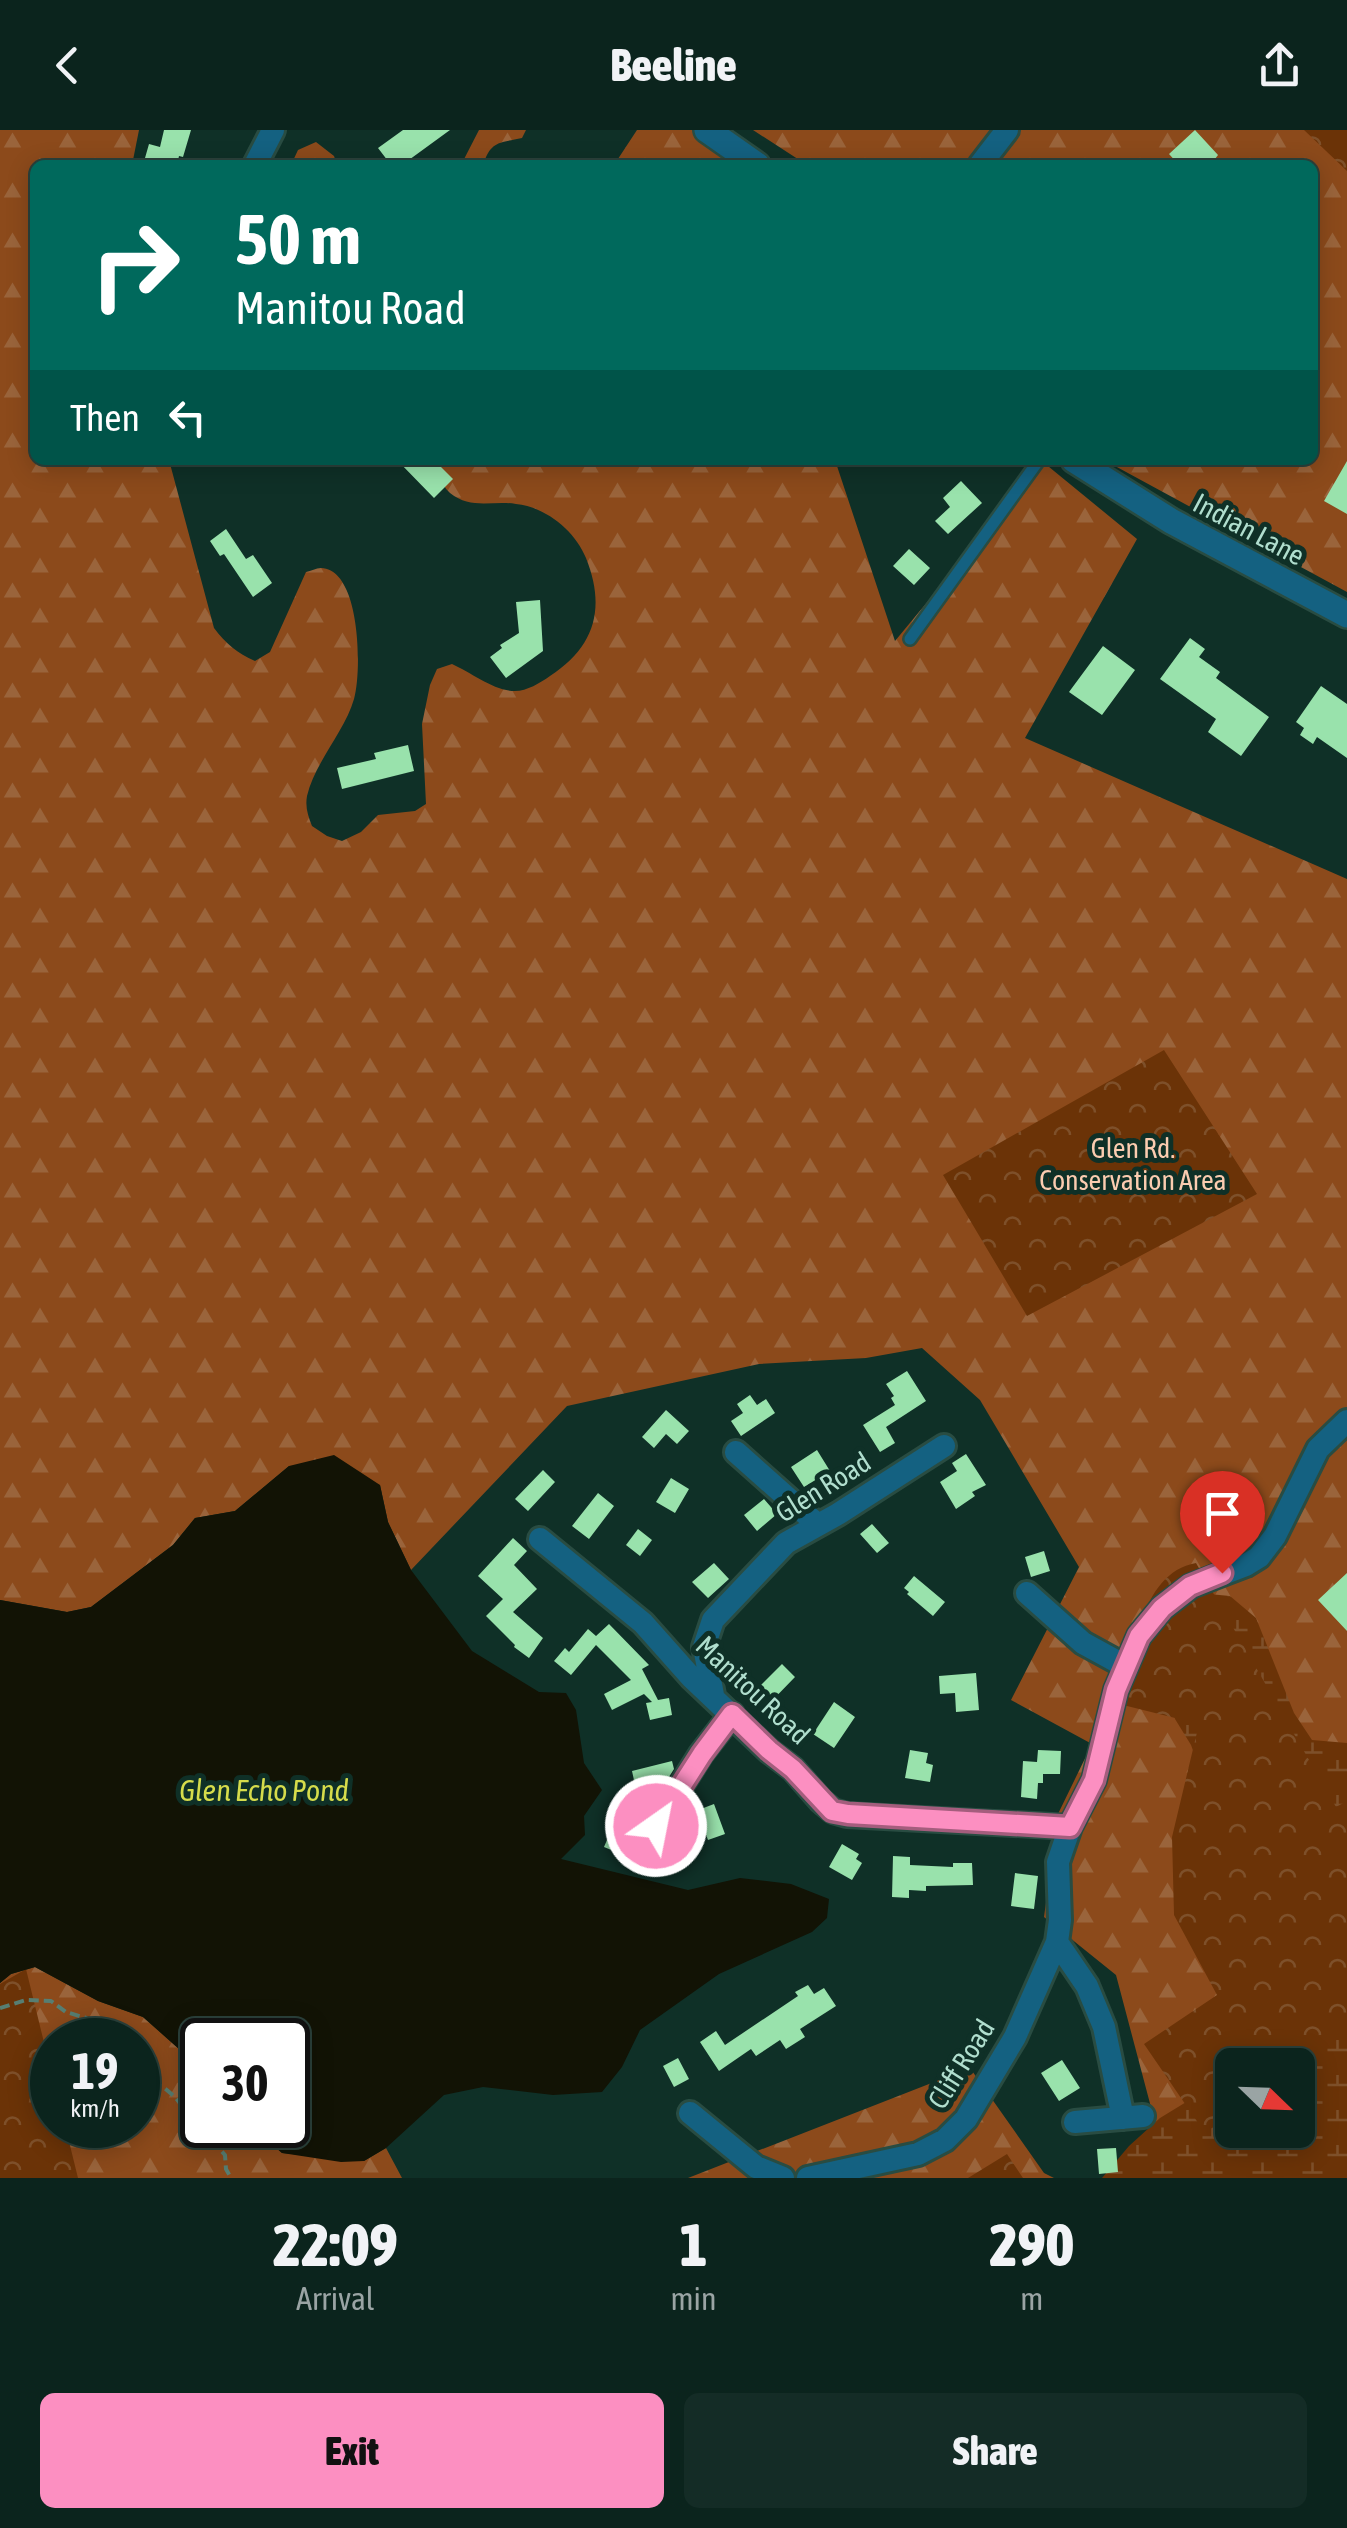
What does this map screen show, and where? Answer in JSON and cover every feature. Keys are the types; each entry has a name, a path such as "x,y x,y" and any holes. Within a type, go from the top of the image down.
{"street":[{"path":"258,160 273,130"},
{"path":"707,130 749,160"},
{"path":"984,160 1008,130"},
{"name":"Indian Lane","path":"1082,465 1171,520 1346,613"},
{"path":"1075,2122 1133,2117 1087,1986 1057,1942 1058,1862 1070,1827 1094,1780 1108,1714 1125,1666 1139,1636 1162,1608 1190,1586 1259,1557 1275,1536 1318,1450 1347,1421"},
{"name":"Glen Road","path":"713,1696 704,1646 713,1620 786,1543 944,1446"},
{"path":"736,1452 818,1525"},
{"name":"Manitou Road","path":"540,1539 643,1623 691,1677 793,1769 832,1811 1070,1827"},
{"path":"1027,1594 1083,1643 1125,1666"},
{"path":"656,1826 732,1714"},
{"name":"Cliff Road","path":"808,2178 918,2154 956,2131 1015,2037 1057,1942"},
{"path":"690,2112 756,2167 783,2178"}],"lane":[{"path":"910,638 1034,465"}],"path":[{"path":"0,2008 26,2000 52,2001 66,2012 86,2018"},
{"path":"160,2085 180,2103"},
{"path":"219,2148 225,2155 231,2178"}],"green space":[{"path":"0,130 139,130 133,160 30,160 30,465 170,465 214,628 232,648 255,661 270,652 306,572 321,568 334,573 344,585 356,623 357,685 350,711 316,771 306,800 312,826 327,836 342,841 361,832 378,815 415,811 426,804 422,724 437,669 452,664 499,688 524,690 565,665 592,625 592,576 581,548 567,530 548,515 527,506 474,503 458,498 444,486 434,465 837,465 895,641 1041,465 1047,465 1137,539 1025,738 1347,879 1347,2178 1161,2145 1116,1975 1044,1917 1058,1814 1092,1744 1011,1700 1079,1567 980,1400 922,1348 866,1358 759,1364 567,1406 411,1570 388,1522 380,1485 289,1466 235,1511 195,1518 173,1545 91,1607 67,1612 0,1600"},
{"path":"479,130 526,130 522,138 493,147 485,160 464,160"},
{"path":"637,130 705,130 748,160 617,160"},
{"path":"753,130 1347,130 1347,592 1113,465 1318,465 1318,160 799,160"},
{"path":"1304,130 1347,130 1347,171"},
{"path":"316,142 335,160 293,160 298,150"},
{"name":"Glen Rd. Conservation Area","path":"1164,1050 1257,1194 1027,1316 943,1175"},
{"path":"1196,1563 1336,1807 1347,1801 1347,2029 1315,2053 1315,2048 1215,2048 1215,2126 1205,2133 1144,2044 1217,1995 1174,1915 1172,1837 1199,1724 1123,1705 1135,1642 1150,1600 1177,1570"},
{"path":"1198,1593 1230,1596 1256,1618 1294,1713 1312,1740 1347,1743 1347,2178 1102,2178 1160,2118 1215,2084 1215,2148 1315,2148 1315,2048 1293,2048 1231,1855 1191,1745 1175,1719 1167,1686"},
{"path":"35,1967 98,2001 144,2018 30,2018 30,2148 160,2148 160,2032 180,2050 180,2148 276,2148 282,2153 364,2161 386,2148 402,2178 0,2178 0,1983 11,1974"},
{"path":"26,1969 38,2018 30,2018 30,2148 71,2148 78,2178 0,2178 0,1984"},
{"path":"970,2068 1044,2173 1054,2178 688,2178"},
{"path":"1007,2154 1023,2178 968,2178"}],"water":[{"name":"Glen Echo Pond","path":"334,1455 380,1485 388,1522 411,1570 472,1651 539,1692 566,1693 576,1710 584,1763 602,1790 584,1816 585,1835 561,1859 688,1890 740,1878 791,1884 829,1899 827,1918 812,1932 719,1974 640,2030 622,2067 602,2092 553,2095 483,2087 444,2095 386,2148 364,2161 341,2162 282,2153 276,2148 310,2148 310,2018 180,2018 180,2050 160,2032 160,2018 144,2018 98,2001 35,1967 11,1974 0,1983 0,1600 67,1612 91,1607 173,1545 195,1518 235,1511 289,1466"}],"building":[{"path":"164,130 191,130 183,157 144,160 149,144 160,147"},
{"path":"403,130 450,130 409,160 387,160 378,148"},
{"path":"1195,130 1218,155 1215,160 1174,160 1169,154"},
{"path":"1347,461 1347,514 1324,501"},
{"path":"402,465 439,465 453,479 434,498"},
{"path":"961,481 982,503 948,534 935,521 950,507 943,498"},
{"path":"226,529 246,559 253,555 272,583 253,597 224,554 220,556 210,541"},
{"path":"909,549 930,568 914,585 893,566"},
{"path":"540,600 543,651 506,678 490,657 519,633 516,602"},
{"path":"1190,638 1205,649 1199,657 1220,672 1216,678 1269,717 1241,756 1208,732 1216,719 1160,679"},
{"path":"1103,646 1135,670 1102,715 1069,692"},
{"path":"1321,686 1347,704 1347,758 1317,737 1313,744 1300,735 1304,728 1296,722"},
{"path":"408,745 414,771 342,789 337,768 376,759 374,753"},
{"path":"907,1371 926,1401 886,1427 895,1443 880,1452 863,1425 895,1405 886,1384"},
{"path":"750,1395 757,1405 766,1399 775,1413 741,1436 731,1421 743,1413 737,1404"},
{"path":"666,1410 689,1431 677,1444 666,1434 654,1448 642,1437"},
{"path":"817,1450 830,1471 804,1487 791,1467"},
{"path":"966,1454 986,1485 972,1492 975,1496 956,1509 940,1482 957,1471 952,1463"},
{"path":"543,1470 555,1482 528,1511 515,1499"},
{"path":"671,1478 689,1489 675,1513 656,1502"},
{"path":"598,1493 614,1506 589,1539 572,1526"},
{"path":"764,1499 777,1514 757,1531 744,1515"},
{"path":"872,1524 889,1543 877,1553 860,1534"},
{"path":"638,1529 652,1540 640,1556 626,1545"},
{"path":"513,1538 527,1551 514,1565 537,1589 513,1612 543,1638 529,1658 486,1616 503,1599 478,1576"},
{"path":"1044,1551 1050,1571 1031,1577 1025,1557"},
{"path":"714,1563 729,1579 708,1598 692,1582"},
{"path":"1347,1573 1347,1631 1318,1600"},
{"path":"914,1576 945,1602 933,1616 904,1588"},
{"path":"609,1624 649,1665 642,1669 658,1700 669,1698 672,1715 650,1720 646,1703 652,1702 644,1694 612,1710 604,1694 631,1680 596,1645 571,1675 554,1661 565,1648 569,1652 588,1629 596,1636"},
{"path":"782,1664 795,1677 762,1711 748,1698"},
{"path":"976,1673 979,1710 956,1712 955,1693 940,1694 939,1676"},
{"path":"834,1702 855,1717 834,1748 813,1734"},
{"path":"910,1750 928,1753 926,1763 933,1765 930,1782 905,1778"},
{"path":"1038,1750 1061,1751 1060,1774 1043,1774 1037,1799 1021,1797 1023,1761 1037,1762"},
{"path":"672,1761 674,1769 662,1788 637,1794 632,1771"},
{"path":"714,1804 725,1834 708,1840 705,1832 693,1836 685,1815"},
{"path":"616,1819 642,1830 631,1858 604,1847"},
{"path":"842,1844 859,1854 856,1859 862,1863 852,1880 829,1867"},
{"path":"893,1856 910,1857 910,1865 953,1867 953,1863 972,1863 973,1885 926,1886 926,1891 909,1890 909,1898 892,1897"},
{"path":"1015,1873 1038,1876 1034,1909 1011,1906"},
{"path":"808,1985 814,1994 824,1988 836,2006 800,2029 805,2037 786,2049 780,2040 756,2056 751,2049 719,2071 700,2042 716,2031 725,2045 798,1996 795,1992"},
{"path":"678,2058 689,2079 674,2087 663,2066"},
{"path":"1062,2060 1080,2088 1059,2101 1041,2073"},
{"path":"1116,2148 1118,2172 1099,2174 1097,2149"}],"route":[{"path":"656,1826 732,1714 832,1811 1070,1827 1094,1780 1108,1714 1139,1636 1162,1608 1190,1586 1222,1573"}]}
